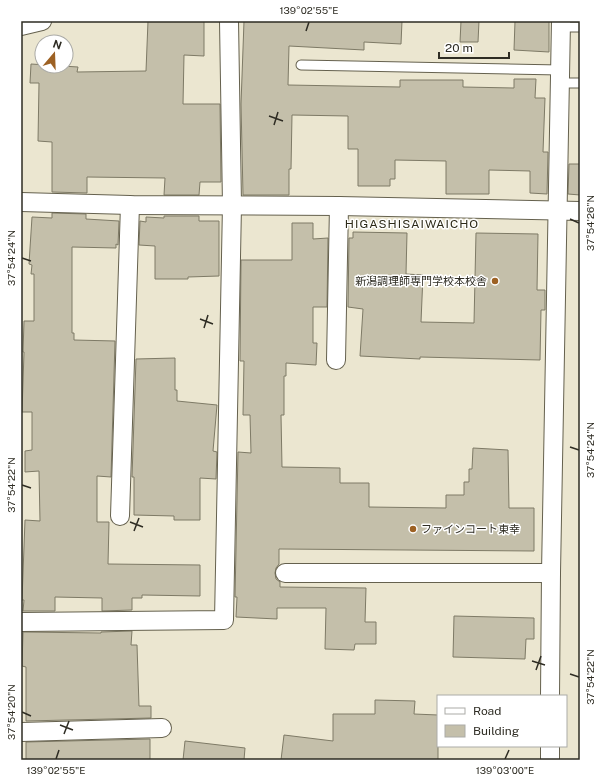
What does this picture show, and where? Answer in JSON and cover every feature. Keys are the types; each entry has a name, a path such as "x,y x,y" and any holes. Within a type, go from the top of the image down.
{"street":[{"path":"21,26 42,21"},
{"path":"21,622 224,620 232,205 230,21"},
{"path":"550,695 561,24"},
{"path":"21,202 130,205 339,206 580,211"},
{"path":"120,516 130,205"},
{"path":"336,360 339,206"},
{"path":"285,573 551,573"},
{"path":"21,732 162,728"},
{"path":"550,747 550,760"}],"lane":[{"path":"561,24 580,27"},
{"path":"301,65 560,76 580,83"}],"building":[{"path":"148,21 204,21 204,56 184,55 183,104 220,104 221,182 200,182 199,195 164,195 165,178 87,177 87,193 52,192 52,142 38,141 39,83 30,83 31,64 34,64 34,74 74,74 74,67 78,67 77,72 146,71"},
{"path":"244,21 402,21 401,44 364,42 364,50 289,46 288,85 400,87 400,80 463,80 463,87 514,88 514,79 536,79 535,98 545,98 543,152 548,152 547,194 530,193 530,171 489,170 489,194 446,194 446,161 395,160 395,179 390,179 390,186 358,186 358,149 348,149 348,116 292,115 289,195 243,195 241,104"},
{"path":"461,21 479,21 478,42 460,42"},
{"path":"515,21 549,21 549,52 514,50"},
{"path":"569,164 580,164 580,195 568,194"},
{"path":"52,213 86,214 86,219 119,221 118,245 116,244 116,248 72,247 72,333 74,333 74,340 115,341 111,477 97,476 97,522 109,522 108,564 200,565 200,596 142,595 142,598 132,598 132,610 102,611 102,598 55,597 55,611 23,611 24,600 22,600 25,520 40,521 39,471 25,472 25,451 32,450 32,412 22,412 24,321 34,321 34,274 31,274 32,265 29,264 32,217 52,218"},
{"path":"164,216 199,216 199,221 219,221 219,276 188,277 188,279 155,279 155,246 139,245 140,221 146,222 146,217 164,218"},
{"path":"292,223 313,223 313,239 328,238 327,307 313,307 313,343 317,343 316,365 286,363 286,376 284,376 284,415 281,415 282,467 340,468 340,483 369,483 369,507 446,508 446,495 464,495 464,482 469,482 469,469 472,469 473,448 508,450 509,508 534,508 534,551 279,549 279,564 275,573 276,579 280,582 280,587 366,588 365,622 376,622 376,644 355,644 354,650 325,649 326,608 277,608 277,619 236,617 237,597 235,597 238,452 251,453 250,415 243,415 244,361 240,361 241,260 292,260"},
{"path":"353,232 407,233 406,274 423,275 421,322 474,323 476,233 538,234 537,290 545,290 545,310 541,310 540,360 420,357 420,359 360,356 363,309 348,307 349,238 353,238"},
{"path":"175,358 175,390 177,390 177,401 217,405 213,451 217,452 216,479 200,478 200,520 174,520 174,516 134,515 134,477 132,477 136,359"},
{"path":"454,616 534,618 534,639 526,639 525,659 453,657"},
{"path":"132,631 131,645 137,645 139,706 151,706 151,718 26,721 26,667 22,666 23,632 101,633"},
{"path":"375,700 415,701 414,714 437,715 438,760 281,760 284,735 333,741 333,714 375,714"},
{"path":"150,739 150,760 26,760 26,742"},
{"path":"185,741 245,748 244,760 183,760"}],"place":[{"name":"新潟調理師専門学校本校舎","path":"495,281"},
{"name":"ファインコート東幸","path":"413,529"}],"district":[{"name":"HIGASHISAIWAICHO","path":"412,224"}]}
